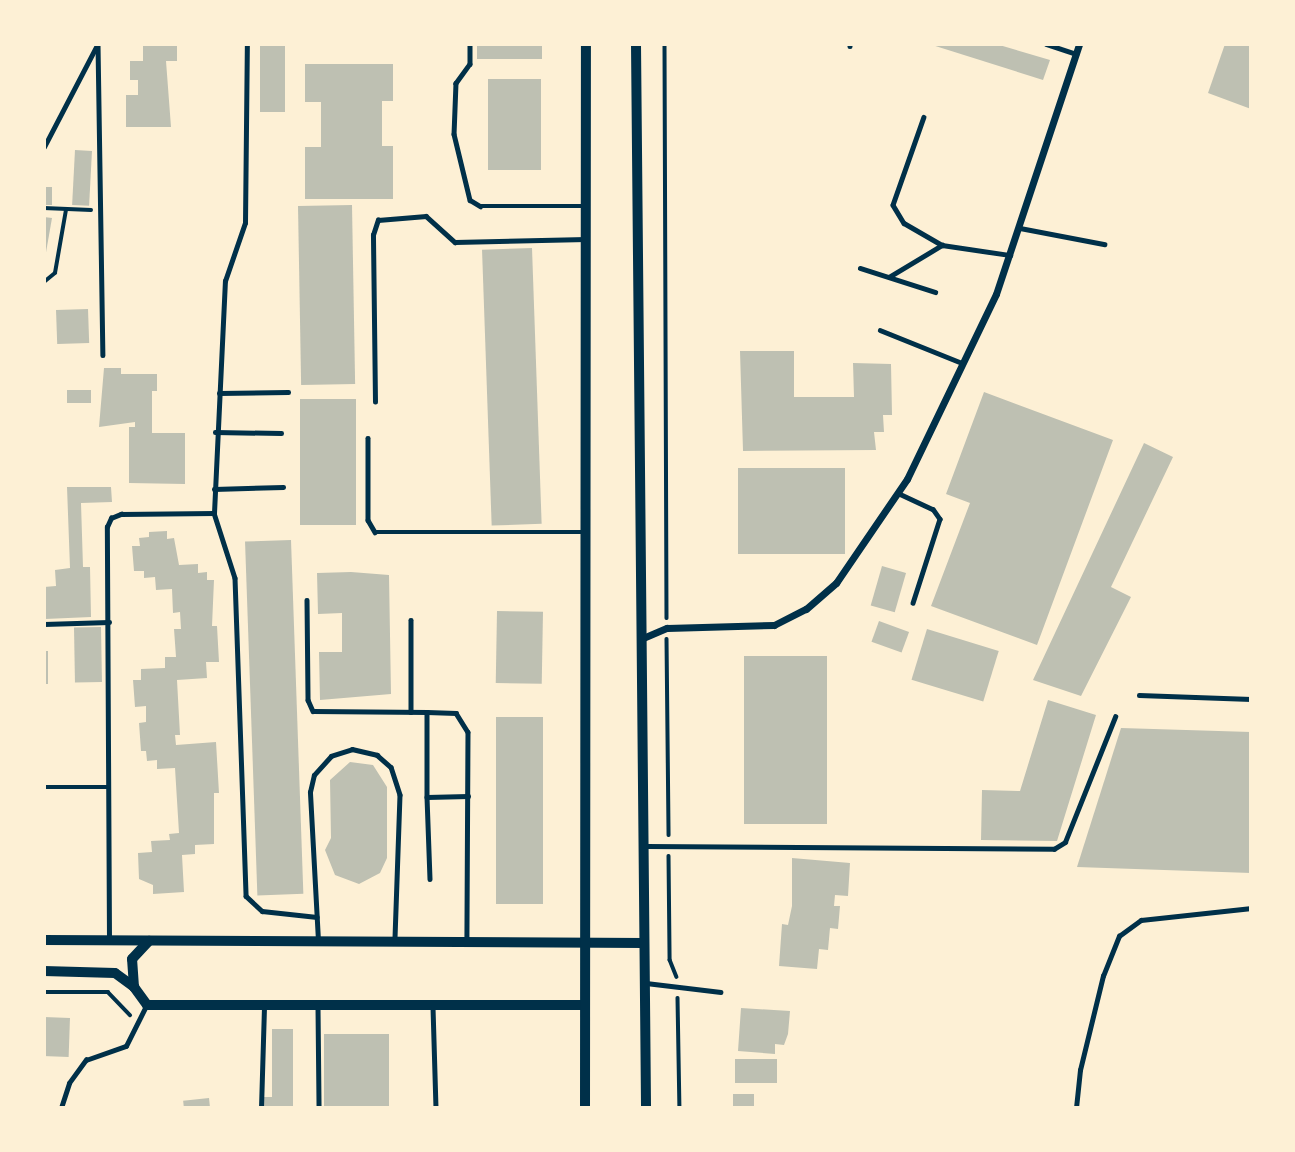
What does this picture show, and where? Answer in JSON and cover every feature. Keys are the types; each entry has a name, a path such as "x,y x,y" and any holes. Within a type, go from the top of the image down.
{"main road":[{"path":"585,1108 586,44"},
{"path":"636,44 646,1108"}],"street":[{"path":"643,638 667,628 774,625 806,610 836,583 898,493 963,363 1020,228 1079,44"},
{"path":"44,940 644,943"},
{"path":"134,987 132,959 149,941"},
{"path":"44,971 114,973 134,987 147,1005 585,1005"}],"lane":[{"path":"44,147 98,44"},
{"path":"98,44 103,355"},
{"path":"247,44 245,223 225,281 215,432 214,513 235,578 246,896 262,911 317,917"},
{"path":"470,44 470,64 456,83 454,134 470,200 480,206 587,206"},
{"path":"1046,44 1076,54"},
{"path":"924,117 893,205 904,223 942,245 1010,255"},
{"path":"375,401 373,235 378,220 426,216 455,242 587,239"},
{"path":"1020,228 1104,244"},
{"path":"889,277 942,245"},
{"path":"860,268 935,292"},
{"path":"880,330 963,363"},
{"path":"219,393 288,392"},
{"path":"215,432 281,433"},
{"path":"368,438 368,520 375,533 586,532"},
{"path":"214,489 283,487"},
{"path":"898,493 933,509 940,519 913,603"},
{"path":"109,940 107,527 111,518 121,514 214,513"},
{"path":"307,600 308,700 313,711 456,713 467,723 467,942"},
{"path":"411,620 411,712"},
{"path":"44,624 109,622"},
{"path":"1139,695 1251,699"},
{"path":"427,712 430,878"},
{"path":"645,846 1054,849 1065,842 1115,717"},
{"path":"318,941 310,792 314,775 331,756 365,750 391,767 400,795 395,942"},
{"path":"44,787 109,787"},
{"path":"427,797 468,796"},
{"path":"1076,1108 1080,1070 1099,989 1119,936 1141,920 1251,908"},
{"path":"645,983 720,992"},
{"path":"61,1108 69,1083 86,1060 126,1046 147,1005"},
{"path":"261,1108 264,1006"},
{"path":"318,1006 319,1108"},
{"path":"433,1007 436,1108"}],"path":[{"path":"665,44 670,960 678,987 680,1108"},
{"path":"44,208 100,210"},
{"path":"44,282 55,273 66,210"},
{"path":"44,992 107,992 138,1023"}],"building":[{"path":"143,44 177,44 177,61 166,61 171,127 126,127 126,95 138,95 138,80 130,80 130,61 143,61"},
{"path":"260,44 285,44 285,112 260,112"},
{"path":"477,44 542,44 542,59 477,59"},
{"path":"929,44 996,44 1050,60 1043,80"},
{"path":"1225,44 1251,44 1251,109 1208,93"},
{"path":"305,64 393,64 393,101 382,101 382,146 393,146 393,199 305,199 305,147 321,147 321,102 305,102"},
{"path":"488,79 541,79 541,170 488,170"},
{"path":"75,150 92,151 89,206 72,205"},
{"path":"44,187 52,187 52,205 44,205"},
{"path":"352,205 355,384 301,385 298,206"},
{"path":"44,217 52,218 45,258 44,258"},
{"path":"532,248 542,524 492,526 482,250"},
{"path":"88,309 89,343 57,344 56,310"},
{"path":"740,351 794,351 794,397 854,397 853,363 891,364 892,415 883,415 884,432 874,432 876,450 743,451"},
{"path":"104,368 121,368 121,374 157,374 157,391 152,391 152,433 185,433 185,484 129,483 129,427 135,427 135,422 99,427"},
{"path":"67,390 91,390 91,403 67,403"},
{"path":"984,392 1113,440 1037,645 931,606 970,503 946,494"},
{"path":"300,399 356,399 356,525 300,525"},
{"path":"1144,443 1173,457 1111,587 1131,597 1081,696 1033,680"},
{"path":"738,468 845,468 845,554 738,554"},
{"path":"67,487 111,487 112,502 81,503 83,567 90,567 91,617 45,619 44,587 56,586 55,570 70,568"},
{"path":"167,531 167,539 174,538 179,565 198,564 198,573 207,572 207,580 214,580 212,626 217,626 219,662 206,662 207,678 177,680 180,735 175,735 176,745 216,742 219,793 214,793 214,844 195,845 195,854 182,855 184,892 153,894 153,885 139,879 138,853 152,852 151,841 170,840 169,834 179,833 175,768 157,769 157,760 147,761 146,751 141,751 139,723 146,722 146,706 135,707 133,680 141,680 141,669 165,668 165,657 176,657 174,629 181,629 180,612 173,613 172,589 156,590 155,577 144,578 144,571 134,571 132,546 140,546 139,538 149,537 149,532"},
{"path":"291,540 303,894 257,895 245,542"},
{"path":"882,566 906,573 895,612 871,605"},
{"path":"317,573 389,575 391,694 320,700 319,652 342,652 342,613 318,614"},
{"path":"497,611 543,612 542,684 496,683"},
{"path":"879,621 909,632 902,653 871,642"},
{"path":"74,627 101,627 102,682 75,682"},
{"path":"927,629 999,651 983,702 912,680"},
{"path":"44,651 48,651 48,684 44,684"},
{"path":"744,656 827,656 827,824 744,824"},
{"path":"1048,700 1096,715 1057,841 981,840 982,790 1020,791"},
{"path":"496,717 543,717 543,904 496,904"},
{"path":"1121,728 1251,732 1251,873 1077,867"},
{"path":"350,762 373,765 387,787 387,858 380,873 359,884 335,875 325,850 331,838 330,780"},
{"path":"792,858 850,863 848,896 835,895 834,906 840,906 838,929 830,928 828,950 819,949 817,969 779,966 782,924 788,925 792,906"},
{"path":"741,1008 790,1011 788,1034 784,1045 775,1044 775,1054 738,1051"},
{"path":"44,1017 70,1018 69,1057 44,1056"},
{"path":"272,1029 293,1029 293,1108 263,1108 263,1097 272,1097"},
{"path":"324,1034 389,1034 389,1108 324,1108"},
{"path":"735,1059 777,1059 777,1083 735,1083"},
{"path":"733,1094 754,1094 754,1108 733,1108"},
{"path":"209,1098 210,1108 184,1108 183,1101"}]}
